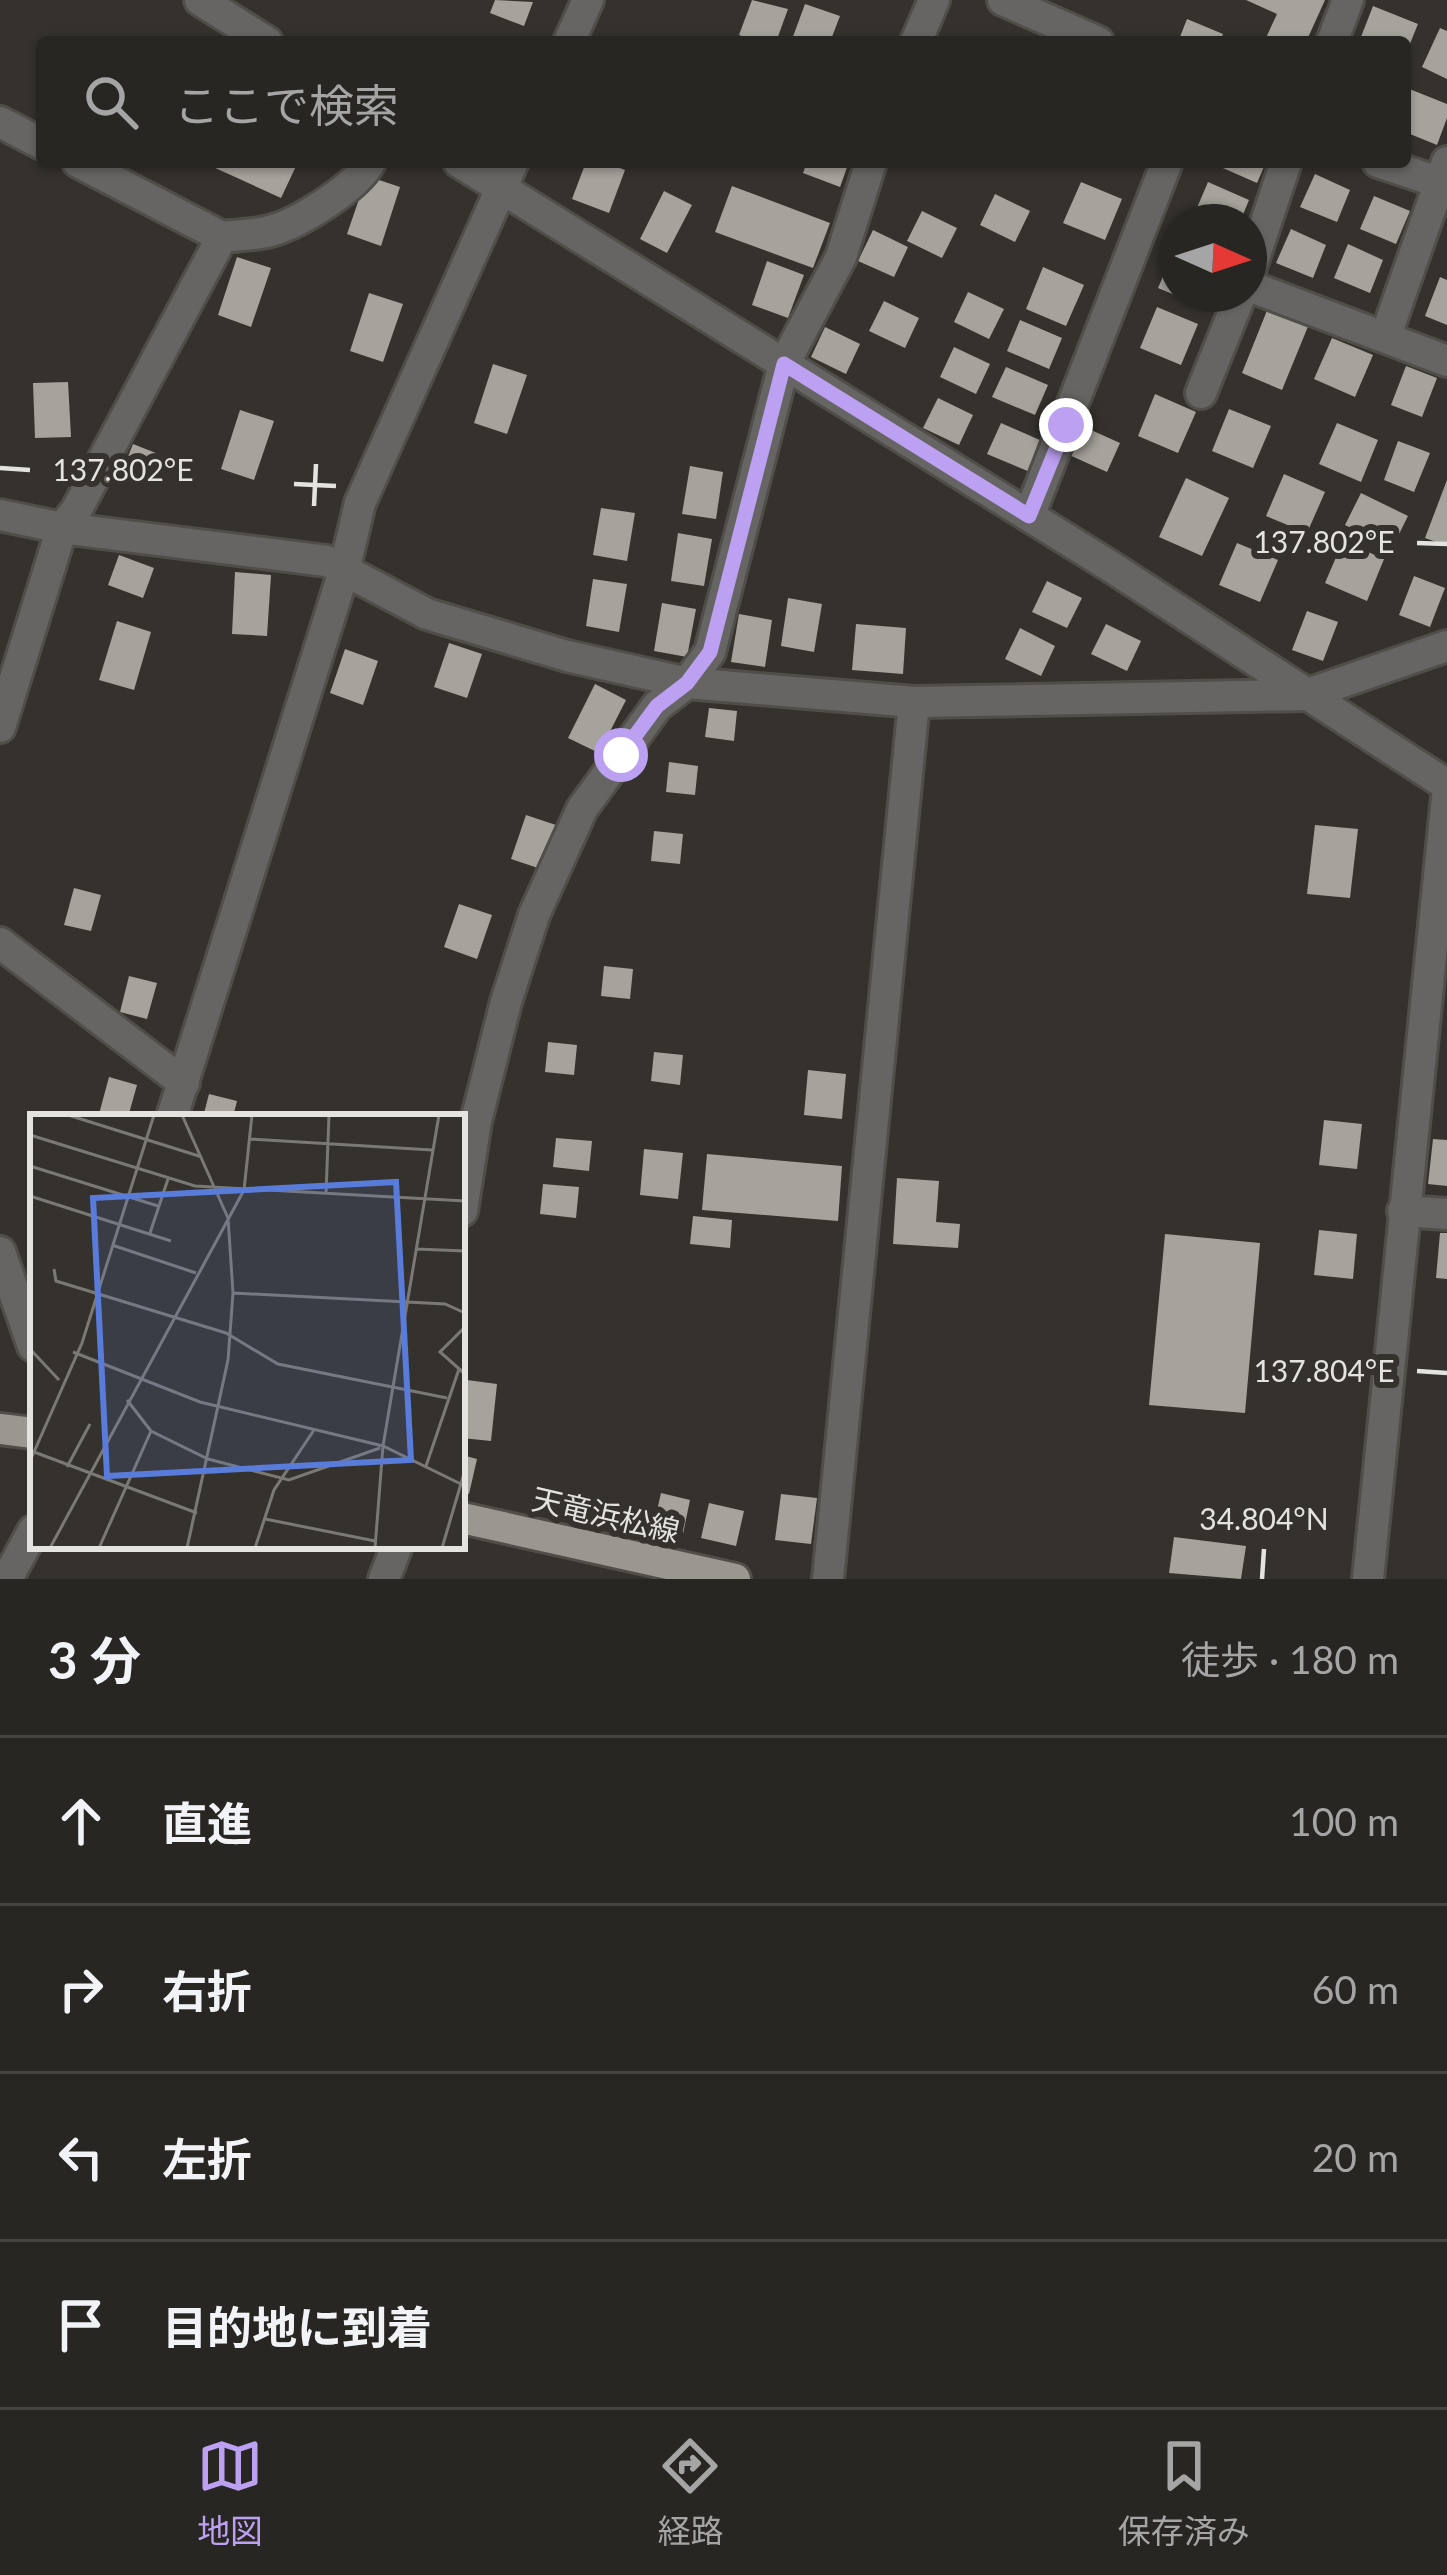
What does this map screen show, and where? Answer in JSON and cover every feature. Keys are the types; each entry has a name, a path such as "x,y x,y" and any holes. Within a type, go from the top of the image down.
{"main road":[{"path":"0,1429 30,1433"},
{"name":"天竜浜松線","path":"465,1519 735,1579"}],"street":[{"path":"200,0 257,36"},
{"path":"572,36 588,0"},
{"path":"919,36 934,0"},
{"path":"1003,0 1084,36"},
{"path":"1334,36 1348,0"},
{"path":"0,122 36,141"},
{"path":"90,168 222,237 271,231 310,213 367,168"},
{"path":"465,1194 481,1101 534,915 582,809 657,706 687,683 710,652 784,364 841,257 869,168"},
{"path":"1029,516 1166,168"},
{"path":"1267,218 1284,168"},
{"path":"1387,335 1444,177 1404,168"},
{"path":"173,1114 344,571 360,502 507,175 784,364 1447,785"},
{"path":"0,727 62,529 76,512 222,237"},
{"path":"1267,292 1447,361"},
{"path":"1201,393 1234,312"},
{"path":"0,515 62,529 327,561 427,614 567,656 687,683 914,701 1305,695 1447,646"},
{"path":"828,1579 914,701"},
{"path":"1368,1579 1447,797"},
{"path":"0,943 184,1083"},
{"path":"1403,1211 1447,1214"},
{"path":"0,1252 30,1337"},
{"path":"7,1579 30,1537"},
{"path":"384,1579 396,1549"}],"building":[{"path":"495,0 533,2 524,26 490,13"},
{"path":"752,0 788,9 778,36 739,35"},
{"path":"1246,0 1325,0 1309,36 1267,36 1277,14"},
{"path":"805,4 840,16 832,36 793,36"},
{"path":"1373,6 1418,24 1411,41 1411,36 1361,36"},
{"path":"1187,19 1223,34 1222,36 1180,36"},
{"path":"1440,28 1447,31 1447,79 1422,67"},
{"path":"1411,90 1447,104 1437,145 1411,134"},
{"path":"215,168 295,168 281,198"},
{"path":"584,168 625,170 609,213 572,199"},
{"path":"805,168 847,168 840,187 803,173"},
{"path":"1223,168 1263,168 1257,183"},
{"path":"1315,174 1350,190 1337,222 1300,207"},
{"path":"367,176 400,187 381,246 347,234"},
{"path":"1081,182 1122,199 1105,240 1063,223"},
{"path":"1208,182 1249,200 1247,204 1199,204"},
{"path":"732,186 830,223 813,268 715,232"},
{"path":"664,191 692,205 667,253 640,239"},
{"path":"995,194 1030,211 1015,242 980,225"},
{"path":"1374,196 1410,211 1396,244 1360,229"},
{"path":"922,211 957,228 942,258 907,241"},
{"path":"1291,229 1326,245 1313,278 1276,263"},
{"path":"873,230 908,247 894,277 858,261"},
{"path":"1348,244 1383,260 1370,293 1334,278"},
{"path":"237,257 271,268 251,327 218,315"},
{"path":"767,261 804,275 788,318 752,305"},
{"path":"1043,267 1084,285 1066,326 1026,309"},
{"path":"1440,277 1447,280 1447,325 1425,316"},
{"path":"968,292 1004,309 989,339 954,322"},
{"path":"369,293 403,304 383,362 350,351"},
{"path":"884,301 919,318 905,348 869,331"},
{"path":"1157,307 1159,312 1198,324 1181,365 1140,348"},
{"path":"1267,310 1309,324 1282,390 1242,373"},
{"path":"1020,320 1062,338 1049,369 1007,351"},
{"path":"825,327 860,344 846,374 811,357"},
{"path":"1332,338 1373,355 1355,397 1314,379"},
{"path":"954,347 990,364 976,394 940,377"},
{"path":"493,364 527,375 507,434 474,423"},
{"path":"1406,366 1437,378 1422,417 1391,405"},
{"path":"1006,367 1048,385 1035,415 992,397"},
{"path":"68,382 71,437 35,438 33,383"},
{"path":"1155,394 1196,412 1178,453 1138,436"},
{"path":"938,398 973,415 959,445 923,428"},
{"path":"1229,409 1271,426 1253,468 1212,451"},
{"path":"240,410 274,421 254,480 221,469"},
{"path":"1001,423 1042,441 1030,472 987,454"},
{"path":"1337,423 1378,440 1361,482 1319,464"},
{"path":"1080,425 1120,443 1107,472 1067,454"},
{"path":"1398,441 1430,453 1414,492 1384,480"},
{"path":"133,444 166,457 156,487 121,474"},
{"path":"690,466 723,472 716,519 682,514"},
{"path":"1284,474 1325,492 1307,533 1266,516"},
{"path":"1186,478 1229,498 1202,556 1159,537"},
{"path":"1447,480 1447,546 1425,538"},
{"path":"1361,493 1408,516 1392,548 1345,525"},
{"path":"601,508 635,513 627,561 593,555"},
{"path":"678,533 712,539 704,586 671,581"},
{"path":"1343,541 1384,559 1367,601 1325,583"},
{"path":"1237,543 1278,560 1260,602 1219,585"},
{"path":"119,555 154,568 143,598 108,585"},
{"path":"235,572 271,575 267,636 232,634"},
{"path":"1414,576 1445,588 1430,627 1399,615"},
{"path":"593,579 627,584 619,632 586,626"},
{"path":"1047,581 1082,598 1067,628 1032,612"},
{"path":"788,598 822,604 814,652 781,646"},
{"path":"662,603 696,609 687,657 654,651"},
{"path":"1307,611 1338,622 1323,661 1292,650"},
{"path":"739,614 772,620 765,667 731,662"},
{"path":"117,621 151,632 134,690 99,680"},
{"path":"856,624 906,628 903,674 852,670"},
{"path":"1106,624 1141,641 1127,671 1091,654"},
{"path":"1020,628 1055,646 1041,676 1005,659"},
{"path":"449,643 482,654 467,698 434,687"},
{"path":"345,649 378,661 363,705 330,693"},
{"path":"595,684 626,700 599,753 568,738"},
{"path":"709,708 737,711 734,741 705,737"},
{"path":"669,762 698,766 695,795 666,792"},
{"path":"526,815 559,826 544,870 511,859"},
{"path":"1315,825 1358,829 1350,898 1307,894"},
{"path":"654,831 683,834 680,864 651,861"},
{"path":"74,888 101,895 91,931 64,925"},
{"path":"459,904 492,915 477,959 444,947"},
{"path":"604,966 633,969 630,999 601,996"},
{"path":"129,976 157,983 147,1019 120,1012"},
{"path":"548,1042 577,1045 574,1075 545,1072"},
{"path":"654,1052 683,1055 680,1085 651,1081"},
{"path":"808,1070 846,1074 842,1119 804,1115"},
{"path":"109,1077 137,1085 129,1114 99,1114"},
{"path":"209,1094 237,1101 234,1114 204,1114"},
{"path":"1324,1120 1362,1124 1357,1169 1319,1165"},
{"path":"556,1138 592,1141 589,1171 553,1167"},
{"path":"1433,1139 1447,1140 1447,1186 1428,1184"},
{"path":"644,1149 683,1153 678,1199 640,1195"},
{"path":"707,1154 842,1166 838,1221 702,1210"},
{"path":"897,1178 939,1181 936,1222 960,1224 958,1248 893,1244"},
{"path":"543,1184 579,1187 576,1218 540,1214"},
{"path":"693,1216 732,1220 730,1248 690,1244"},
{"path":"1319,1230 1357,1234 1353,1279 1314,1275"},
{"path":"1440,1233 1447,1233 1447,1279 1436,1278"},
{"path":"1165,1234 1260,1243 1245,1413 1149,1405"},
{"path":"467,1380 497,1384 491,1441 465,1438"},
{"path":"465,1456 477,1459 469,1494 465,1493"},
{"path":"661,1493 690,1500 683,1534 653,1528"},
{"path":"781,1494 817,1498 811,1544 775,1540"},
{"path":"709,1503 744,1511 736,1546 701,1538"},
{"path":"1174,1537 1246,1546 1241,1579 1169,1573"}],"route":[{"path":"621,755 657,706 687,683 710,652 784,364 1029,516 1066,425"}]}
